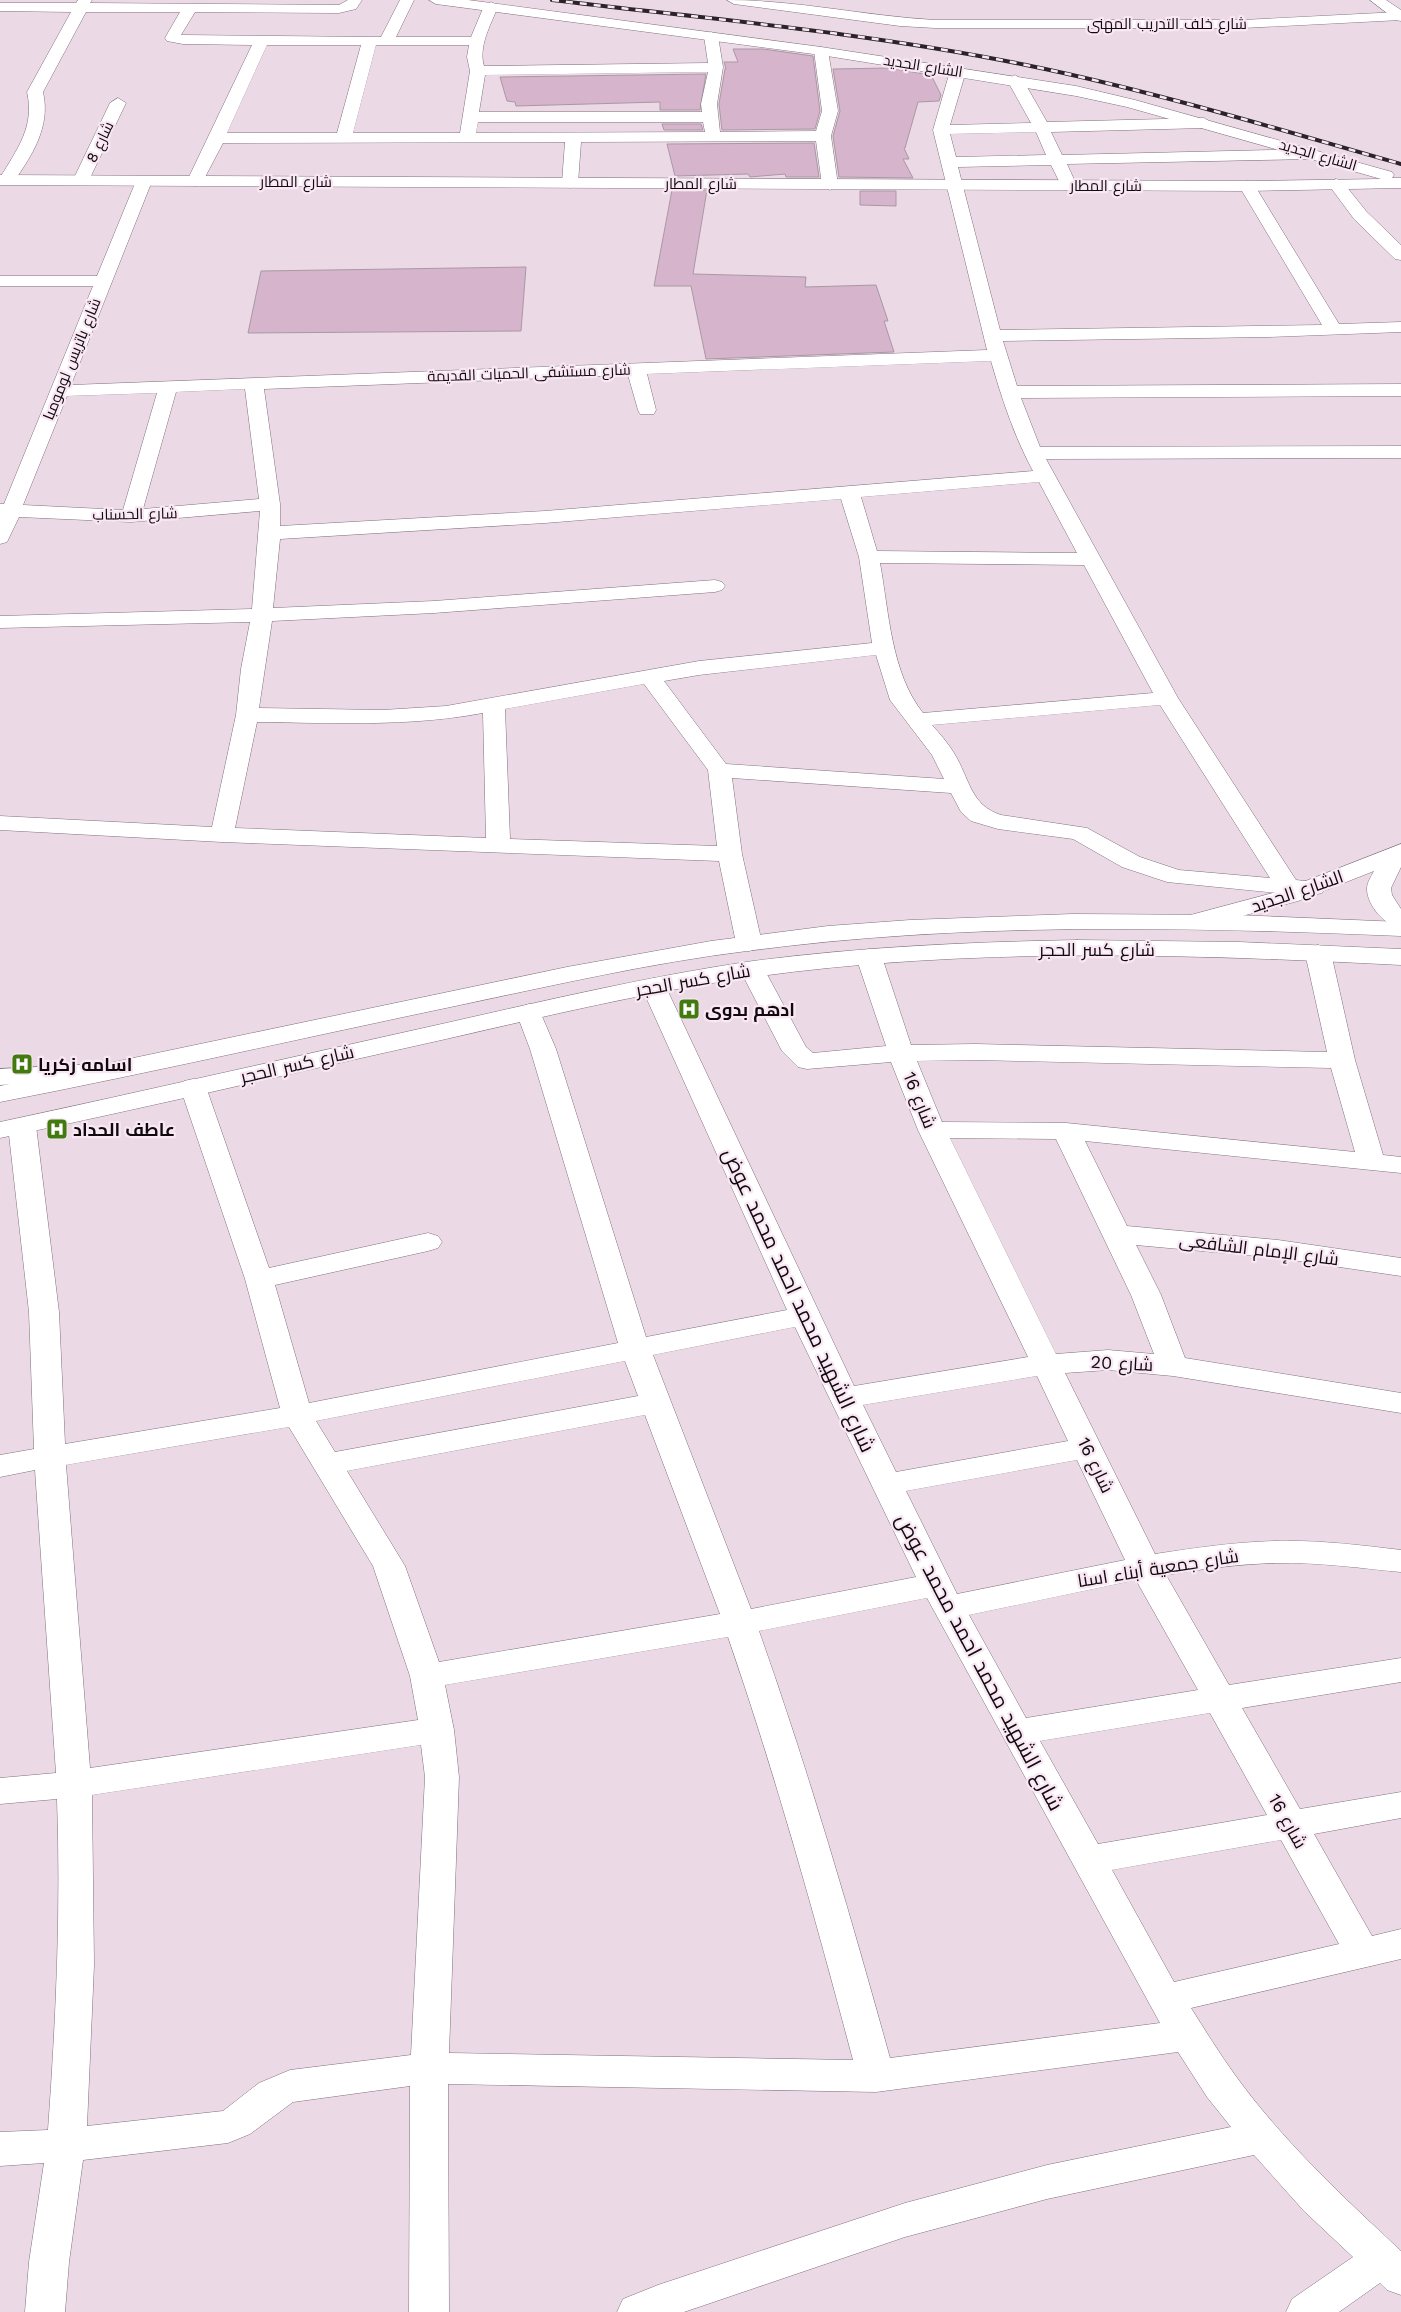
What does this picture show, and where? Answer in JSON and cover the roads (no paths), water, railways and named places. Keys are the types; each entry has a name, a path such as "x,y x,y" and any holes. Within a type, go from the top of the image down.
{"main road":[{"path":"0,7 83,4 190,8 339,8 351,6 355,0"},
{"path":"386,41 407,0"},
{"name":"الشارع الجديد","path":"436,0 821,51 1015,80 1103,96 1313,154 1401,181"},
{"name":"شارع خلف التدريب المهنى","path":"734,0 900,22 935,24 1243,24 1400,17"},
{"path":"1377,0 1400,17"},
{"path":"4,180 33,136 39,109 35,92 83,4"},
{"path":"468,138 469,117 478,71 474,58 477,41 490,6"},
{"path":"190,8 172,38 183,40 477,41"},
{"path":"711,36 716,67 709,104 713,137"},
{"path":"194,181 217,138 261,40"},
{"path":"343,139 370,41"},
{"path":"821,51 830,111 823,136 830,185"},
{"path":"478,71 716,67"},
{"path":"958,71 941,130 992,336 1009,392 1034,453 1167,698 1288,886"},
{"path":"1015,80 1042,127 1070,186"},
{"name":"شارع 8","path":"81,180 118,103"},
{"path":"469,117 710,117"},
{"path":"941,130 1204,123"},
{"path":"217,138 823,136"},
{"path":"570,183 573,138"},
{"path":"948,162 1313,154"},
{"name":"شارع المطار","path":"4,180 954,186 1247,186 1401,181"},
{"name":"شارع باتريس لومومبا","path":"0,538 6,510 59,391 144,180"},
{"path":"1336,184 1360,215 1401,255"},
{"path":"1247,186 1334,330"},
{"path":"0,281 103,281"},
{"path":"992,336 1334,330 1401,327"},
{"name":"شارع مستشفى الحميات القديمة","path":"59,391 998,355"},
{"path":"636,369 647,410"},
{"path":"222,835 247,715 252,669 262,615 270,533 270,504 254,384"},
{"path":"131,516 168,387"},
{"path":"1009,392 1401,390"},
{"path":"1034,453 1401,452"},
{"path":"270,533 545,517 1046,476"},
{"path":"849,492 869,557 884,648 902,700 942,754 969,807 979,816 998,822 1079,833 1117,855 1152,871 1176,877 1212,882 1313,888"},
{"name":"شارع الحسناب","path":"6,510 131,516 270,504"},
{"path":"869,557 1092,558"},
{"path":"0,622 434,608 568,595 715,586"},
{"path":"247,715 383,717 446,713 700,668 884,648"},
{"path":"650,677 719,770 730,854 749,943"},
{"path":"917,720 1167,698"},
{"path":"494,706 498,846"},
{"path":"719,770 959,787"},
{"path":"0,823 222,835 730,854"},
{"name":"الشارع الجديد","path":"1192,922 1263,904 1313,888 1400,852"},
{"name":"الشارع الجديد","path":"1400,852 1380,883 1378,891 1379,898 1384,907 1401,922"},
{"name":"شارع كسر الحجر","path":"0,1094 590,969 749,943 864,931 980,924 1192,922 1401,929"},
{"name":"شارع كسر الحجر","path":"11,1128 529,1012 654,986 753,970 869,957 980,950 1092,948 1318,953 1401,957"},
{"path":"1318,953 1342,1060 1372,1162"},
{"name":"شارع 16","path":"869,957 901,1053 932,1130 1145,1567 1363,1953"},
{"path":"753,970 795,1051 807,1061 901,1053 976,1052 1342,1060"},
{"name":"شارع الشهيد محمد احمد محمد عوض","path":"654,986 804,1316 942,1596 1165,1999 1221,2086 1262,2137 1318,2198 1391,2268"},
{"path":"529,1012 543,1049 635,1348 740,1624 785,1753 823,1880 876,2076"},
{"path":"0,1077 108,1072"},
{"path":"193,1087 259,1279 297,1415 329,1464 389,1566 427,1676 437,1730 442,1777 429,2068 428,2312"},
{"path":"11,1128 44,1312 50,1457 74,1784 77,1888 75,2023 66,2145 49,2262 45,2312"},
{"path":"932,1130 1066,1131 1401,1165"},
{"path":"1066,1131 1146,1295 1173,1366"},
{"name":"شارع الإمام الشافعى","path":"1116,1234 1278,1249 1401,1267"},
{"path":"259,1279 428,1242"},
{"path":"0,1466 297,1415 804,1316"},
{"name":"شارع 20","path":"844,1398 1047,1364 1108,1360 1173,1366 1401,1403"},
{"path":"329,1464 655,1403"},
{"path":"886,1484 1088,1448"},
{"name":"شارع جمعية أبناء اسنا","path":"427,1676 740,1624 1214,1556 1276,1552 1339,1554 1401,1560"},
{"path":"1016,1732 1401,1670"},
{"path":"0,1791 74,1784 437,1730"},
{"path":"1088,1860 1401,1805"},
{"path":"1165,1999 1401,1944"},
{"path":"0,2149 66,2145 228,2127 240,2122 265,2098 278,2090 429,2068 876,2076 1187,2035"},
{"path":"636,2312 672,2298 906,2220 1047,2182 1262,2137"},
{"path":"1306,2312 1391,2268"}],"railway":[{"path":"552,0 849,35 1026,65 1168,99 1401,164"}],"place":[{"name":"ادهم بدوى","path":"689,1009"},
{"name":"اسامه زكريا","path":"22,1064"},
{"name":"عاطف الحداد","path":"57,1129"}]}
